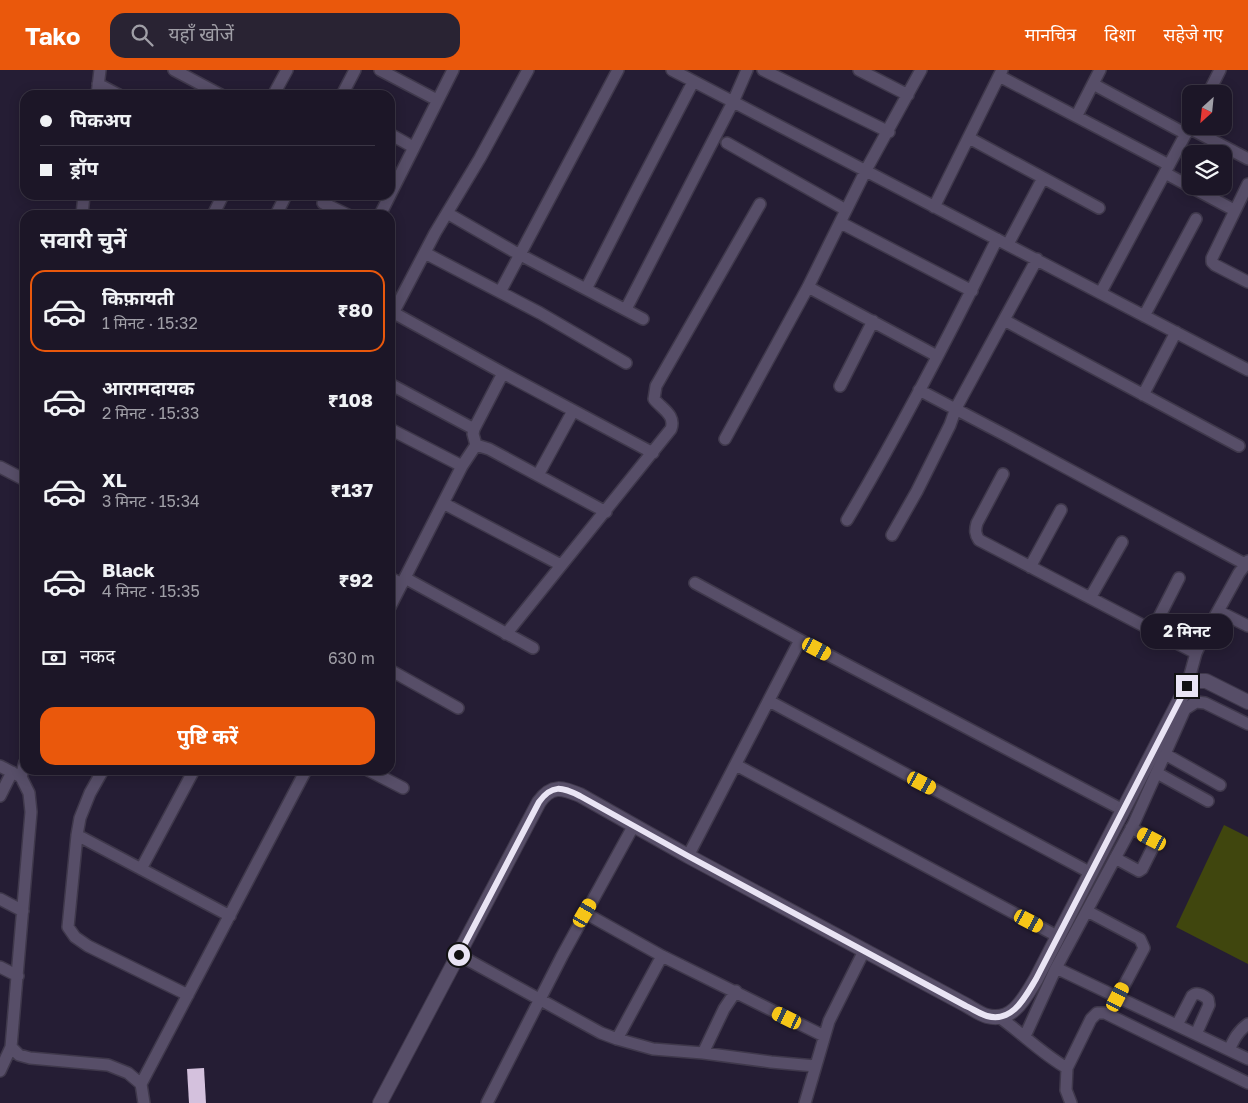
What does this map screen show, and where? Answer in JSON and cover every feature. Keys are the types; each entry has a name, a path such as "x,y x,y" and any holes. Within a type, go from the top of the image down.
{"street":[{"path":"98,90 100,70"},
{"path":"174,70 211,90"},
{"path":"276,90 286,70"},
{"path":"345,90 355,70"},
{"path":"380,70 437,100"},
{"path":"395,185 453,70"},
{"path":"395,310 447,213 480,158 528,70"},
{"path":"500,292 618,70"},
{"path":"626,309 733,102 747,70"},
{"path":"763,70 888,132"},
{"path":"859,70 908,95"},
{"path":"725,440 808,286 866,170 921,70"},
{"path":"1077,115 1100,70"},
{"path":"677,71 694,82 1248,370"},
{"path":"1211,85 1215,72"},
{"path":"934,207 1000,73 1077,115 1234,210"},
{"path":"586,289 632,197 694,82"},
{"path":"1093,84 1182,126"},
{"path":"1101,292 1186,135"},
{"path":"1201,135 1248,159"},
{"path":"395,137 414,147"},
{"path":"969,138 1099,208"},
{"path":"727,143 846,210"},
{"path":"1008,244 1043,178"},
{"path":"1247,186 1234,210 1212,262 1248,282"},
{"path":"323,203 338,210"},
{"path":"506,634 671,429 674,422 671,416 654,400 656,386 760,204"},
{"path":"447,213 520,254 643,318"},
{"path":"1144,316 1196,219"},
{"path":"840,223 972,291"},
{"path":"847,520 872,479 972,291 997,239"},
{"path":"425,253 540,313 626,363"},
{"path":"892,535 950,425 956,408 1037,259"},
{"path":"808,286 937,356"},
{"path":"395,318 653,453"},
{"path":"1004,320 1239,446"},
{"path":"840,386 873,321"},
{"path":"1143,394 1176,332"},
{"path":"395,597 462,466 476,445 473,434 474,428 502,373"},
{"path":"395,387 474,428"},
{"path":"919,390 1246,563 1196,653 1187,686 1036,979 1022,1002 1009,1014 999,1018"},
{"path":"538,476 573,411"},
{"path":"395,434 462,466"},
{"path":"476,445 489,448 606,512"},
{"path":"0,467 20,477"},
{"path":"1003,474 977,523 975,530 979,540 1196,653"},
{"path":"443,503 561,565"},
{"path":"1030,567 1061,510"},
{"path":"1090,598 1122,542"},
{"path":"1152,631 1179,578"},
{"path":"395,579 403,581 534,648"},
{"path":"695,583 1123,810"},
{"path":"1218,611 1248,626"},
{"path":"688,856 800,640"},
{"path":"395,673 458,708"},
{"path":"1187,686 1196,681 1206,681 1248,702"},
{"path":"769,701 1091,873"},
{"path":"1025,1036 1056,968 1131,828 1185,709 1196,702 1205,703 1248,724"},
{"path":"1165,754 1220,785"},
{"path":"736,765 1058,936"},
{"path":"0,766 17,775 29,793 31,812 11,1047 1,1067"},
{"path":"0,796 20,770"},
{"path":"1157,772 1208,801"},
{"path":"100,775 85,806 77,835 68,927 75,937 88,946 188,995"},
{"path":"141,869 190,775"},
{"path":"144,1103 141,1084 303,775"},
{"path":"378,775 403,788"},
{"path":"380,1103 539,802 546,793 553,789 565,789 987,1016 999,1018 1025,1036 1052,1060 1067,1068"},
{"path":"487,1103 585,913 634,825"},
{"path":"1115,858 1140,871 1144,867 1154,842 1152,839 1131,828"},
{"path":"77,835 230,916"},
{"path":"0,899 23,911"},
{"path":"1087,911 1140,939 1143,944 1144,948 1118,997"},
{"path":"585,913 662,956 824,1036"},
{"path":"805,1103 814,1078 824,1036 864,951"},
{"path":"459,955 602,1033 617,1039 653,1049 816,1066"},
{"path":"617,1039 662,956"},
{"path":"0,967 18,976"},
{"path":"1056,968 1248,1059"},
{"path":"703,1053 724,1009 736,992"},
{"path":"1177,1026 1192,996 1198,994 1208,999 1209,1005 1196,1034"},
{"path":"1071,1103 1066,1090 1067,1068 1091,1019 1097,1013 1104,1013 1248,1083"},
{"path":"1229,1050 1234,1038 1248,1024"},
{"path":"11,1047 19,1055 30,1058 108,1065 128,1074 141,1084"}],"green space":[{"path":"1224,825 1248,837 1248,964 1176,927"}],"building":[{"path":"204,1068 206,1103 189,1103 187,1069"}],"route":[{"path":"459,955 539,802 546,793 553,789 565,789 966,1006 987,1016 999,1018 1009,1014 1022,1002 1036,979 1187,686"}]}
